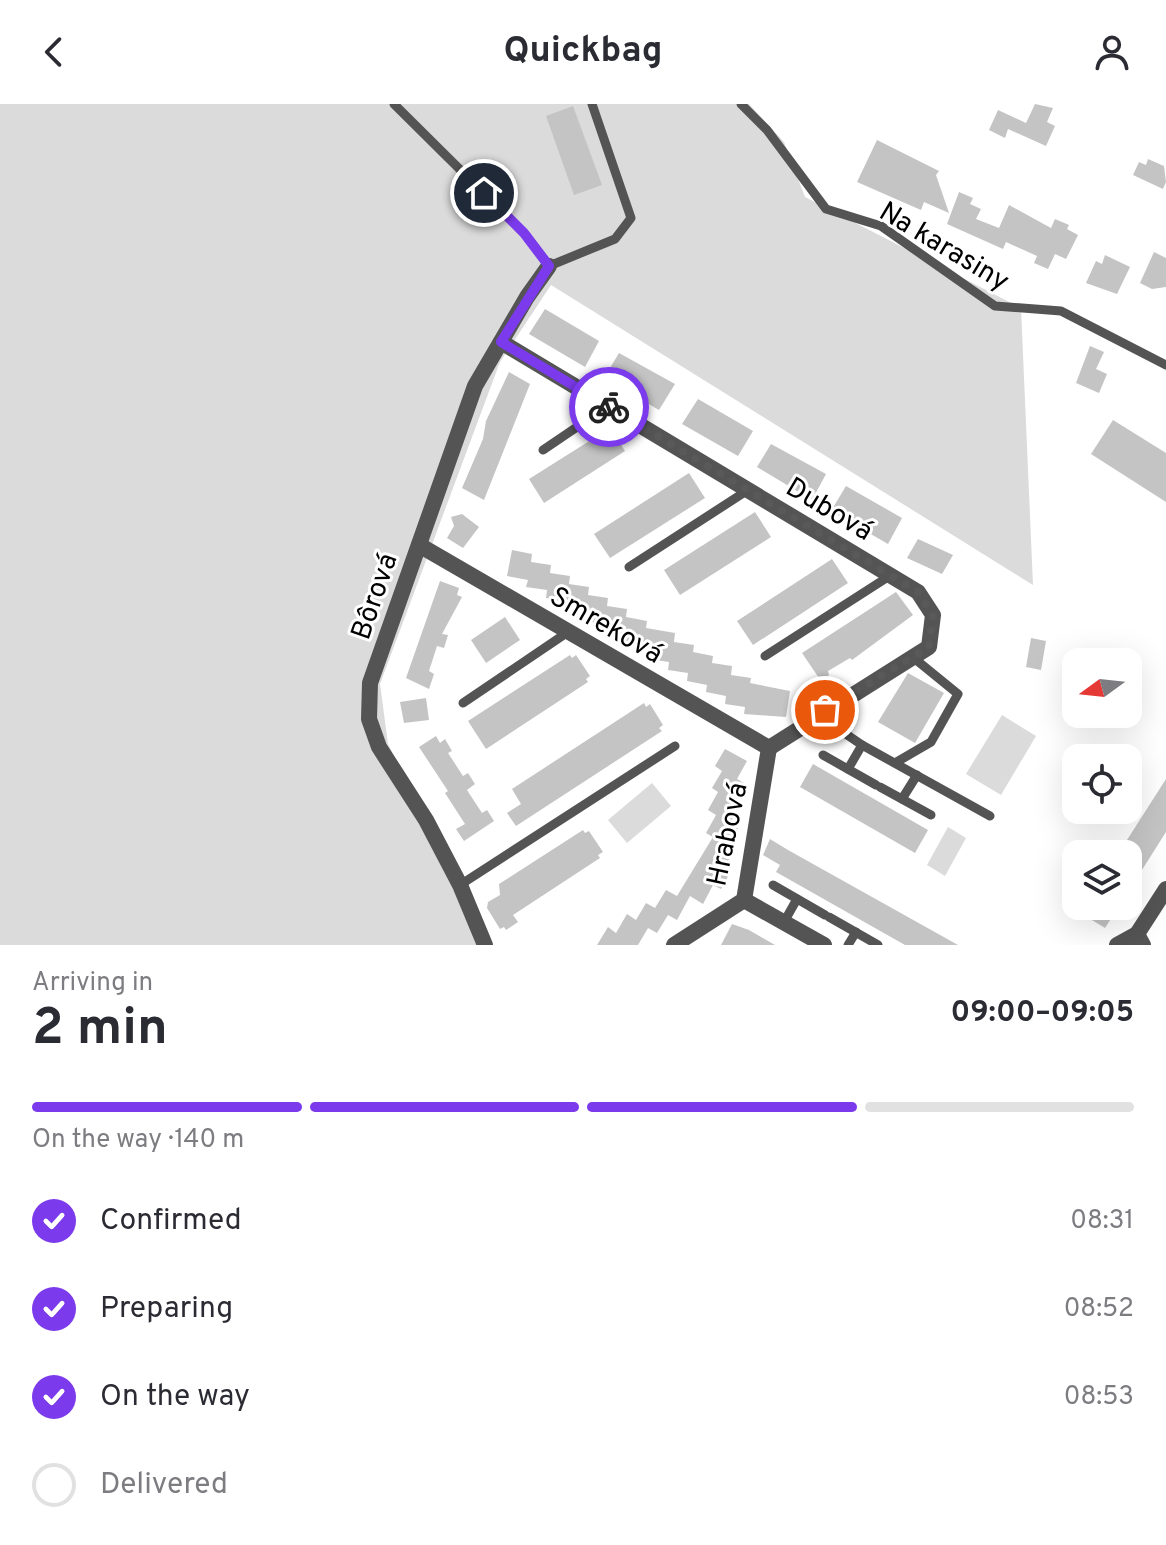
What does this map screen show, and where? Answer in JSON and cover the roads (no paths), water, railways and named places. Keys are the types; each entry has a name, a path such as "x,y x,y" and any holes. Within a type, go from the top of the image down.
{"street":[{"name":"Bôrová","path":"485,945 460,885 426,820 379,747 369,719 370,683 475,386 549,266"},
{"name":"Dubová","path":"501,342 918,592 933,615 929,647 915,659"},
{"name":"Smreková","path":"419,545 769,748"},
{"path":"769,748 818,714 915,659"},
{"name":"Hrabová","path":"674,945 744,900 769,748"},
{"path":"1117,945 1140,940 1165,892"},
{"path":"744,900 824,945"}],"lane":[{"path":"394,104 524,233 549,266 615,239 631,218 592,104"},
{"name":"Na karasiny","path":"741,104 767,130 826,209 881,226 995,306 1061,311 1166,365"},
{"path":"543,450 608,406"},
{"path":"629,567 748,490"},
{"path":"765,656 891,575"},
{"path":"463,703 568,632"},
{"path":"895,763 931,742 958,694 915,659"},
{"path":"818,714 862,745 990,816"},
{"path":"848,769 862,745"},
{"path":"460,885 675,746"},
{"path":"823,755 931,815"},
{"path":"902,799 917,775"},
{"path":"773,885 878,945"},
{"path":"784,922 797,899"},
{"path":"848,945 856,932"}]}
